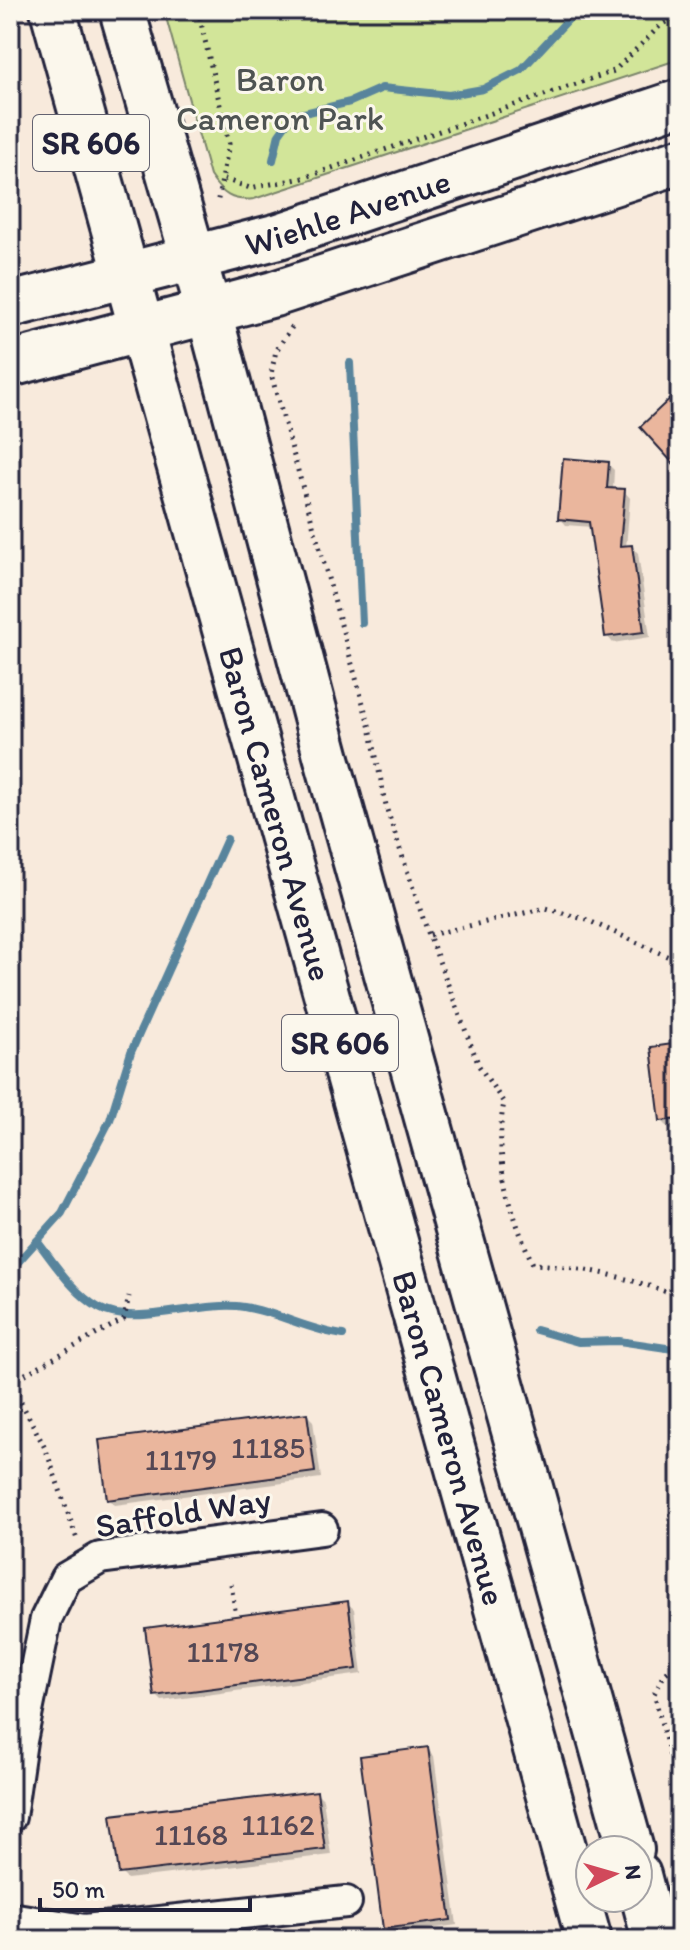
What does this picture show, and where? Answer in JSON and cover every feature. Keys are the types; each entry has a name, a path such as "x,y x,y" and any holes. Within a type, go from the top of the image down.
{"main road":[{"name":"Baron Cameron Avenue","path":"53,10 130,276 589,1940"},
{"name":"Baron Cameron Avenue","path":"122,10 209,312 326,755 627,1834"},
{"name":"Wiehle Avenue","path":"10,305 279,236 680,102"},
{"name":"Wiehle Avenue","path":"10,364 144,331 274,294 680,161"},
{"path":"648,1914 655,1940"}],"street":[{"name":"Saffold Way","path":"10,1817 21,1741 46,1619 66,1578 100,1558 322,1529"},
{"path":"10,1918 85,1930 346,1902"}],"path":[{"path":"198,10 229,144 217,204"},
{"path":"224,179 250,188 303,178 614,71 662,24 680,15"},
{"path":"276,351 271,374 371,732 387,810 479,1066 504,1103 500,1147 520,1235 533,1264 579,1267 636,1280 680,1297"},
{"path":"430,935 546,908 587,920 680,962"},
{"path":"86,1566 46,1450 10,1382 124,1319 129,1296"},
{"path":"231,1584 236,1616"},
{"path":"680,1661 665,1674 654,1694 680,1795"}],"green space":[{"name":"Baron Cameron Park","path":"164,10 680,10 680,59 254,199 240,199 223,192 210,176"}],"building":[{"path":"680,389 680,471 640,427"},
{"path":"563,458 609,462 607,488 625,489 620,546 632,545 644,632 605,637 589,522 558,519"},
{"path":"680,1043 680,1119 660,1121 651,1047"},
{"path":"307,1413 315,1472 107,1500 99,1440"},
{"path":"348,1601 357,1669 154,1696 145,1628"},
{"path":"428,1747 451,1920 383,1929 360,1756"},
{"path":"317,1791 325,1849 119,1874 111,1815"}],"waterway":[{"path":"273,160 279,134 292,116 350,102 382,88 449,95 483,89 521,70 577,10"},
{"path":"350,363 362,623"},
{"path":"10,1271 62,1213 110,1120 131,1052 227,839"},
{"path":"37,1241 81,1294 99,1308 114,1313 149,1315 209,1307 244,1307 343,1335"},
{"path":"536,1330 578,1342 619,1341 680,1350"}]}
